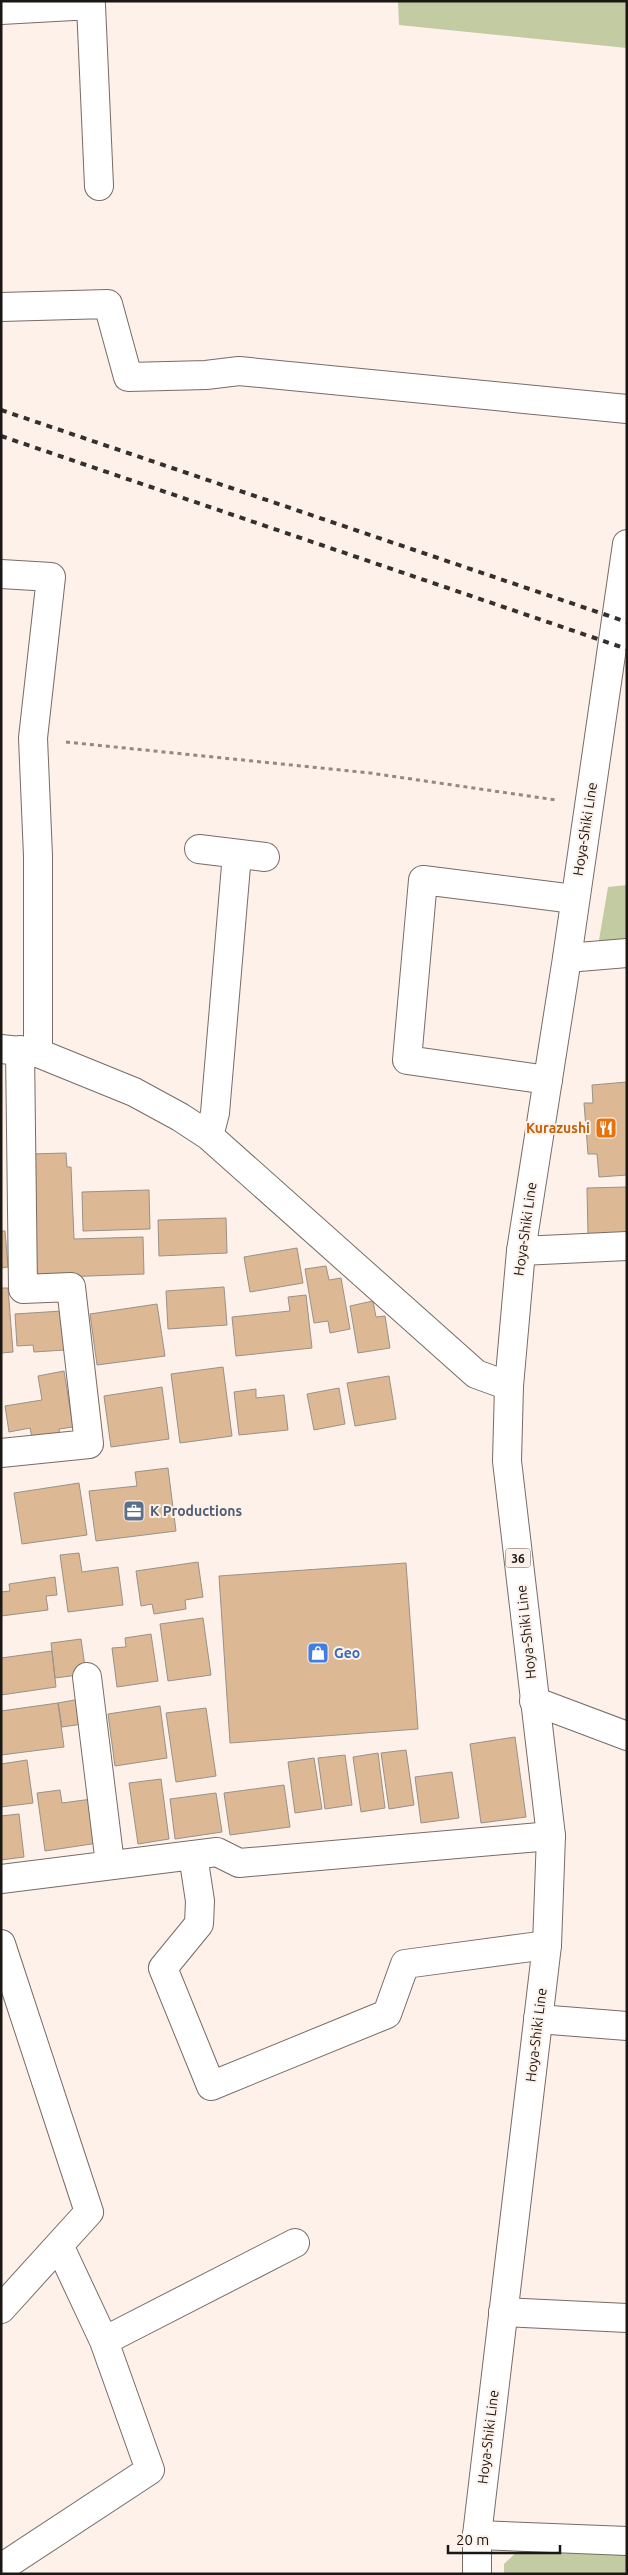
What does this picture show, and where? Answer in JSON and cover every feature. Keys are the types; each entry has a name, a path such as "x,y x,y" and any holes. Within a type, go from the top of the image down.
{"street":[{"path":"1,10 91,5 99,186"},
{"path":"1,307 108,304 128,377 206,375 239,370 627,409"},
{"name":"Hoya-Shiki Line","path":"476,2574 477,2535 548,1945 551,1836 507,1461 508,1386 521,1251 567,958 627,544"},
{"path":"1,574 50,577 33,738 38,856 20,1051 23,1290 71,1287 89,1444 1,1454"},
{"path":"200,849 265,857"},
{"path":"209,1136 215,1113 237,854"},
{"path":"548,1080 407,1060 423,880 574,900"},
{"path":"567,958 627,954"},
{"path":"20,1051 134,1092 180,1117 209,1136 476,1374 508,1386"},
{"path":"521,1251 627,1246"},
{"path":"87,1677 110,1864"},
{"path":"534,1701 627,1736"},
{"path":"1,1879 217,1852 239,1863 551,1836"},
{"path":"194,1855 200,1901 199,1924 163,1968 211,2086 386,2014 405,1964 548,1945"},
{"path":"1,1944 90,2212 1,2309"},
{"path":"538,2019 627,2026"},
{"path":"104,2341 295,2243"},
{"path":"1,2568 150,2470 104,2341 59,2245"},
{"path":"503,2312 627,2318"},
{"path":"477,2535 627,2541"}],"path":[{"path":"33,738 370,773 589,805"}],"green space":[{"path":"398,1 627,1 627,48 399,25"},
{"path":"627,885 627,944 598,946 608,887"},
{"path":"521,2548 627,2552 627,2574 504,2574 504,2564"}],"building":[{"name":"Kurazushi","path":"627,1082 627,1175 599,1177 597,1154 588,1154 584,1103 593,1103 592,1085"},
{"path":"66,1153 67,1167 71,1167 74,1239 143,1237 144,1274 35,1278 31,1154"},
{"path":"627,1187 627,1233 588,1234 587,1188"},
{"path":"149,1190 150,1229 83,1231 82,1192"},
{"path":"226,1218 227,1253 159,1256 158,1220"},
{"path":"1,1231 5,1231 8,1267 1,1268"},
{"path":"297,1248 303,1283 250,1292 244,1257"},
{"path":"326,1266 329,1280 341,1278 350,1329 330,1333 328,1321 314,1323 305,1269"},
{"path":"224,1287 227,1325 168,1329 166,1291"},
{"path":"1,1288 8,1288 13,1352 1,1353"},
{"path":"306,1295 312,1348 236,1356 232,1317 290,1311 288,1297"},
{"path":"373,1301 376,1317 385,1316 390,1348 358,1353 350,1306"},
{"path":"157,1304 165,1356 97,1365 90,1314"},
{"path":"62,1311 65,1350 34,1352 33,1345 17,1346 15,1314"},
{"path":"223,1367 232,1436 180,1443 171,1374"},
{"path":"64,1371 73,1427 59,1429 60,1438 33,1443 30,1428 9,1432 5,1406 42,1400 38,1376"},
{"path":"389,1376 396,1419 355,1426 347,1383"},
{"path":"162,1387 169,1439 111,1447 104,1396"},
{"path":"339,1388 345,1424 314,1430 307,1394"},
{"path":"256,1389 256,1398 284,1395 288,1430 239,1435 234,1392"},
{"path":"168,1468 176,1531 96,1541 89,1491 137,1486 135,1472"},
{"path":"79,1483 87,1535 22,1544 14,1493"},
{"path":"79,1553 82,1572 118,1567 123,1605 68,1612 60,1555"},
{"path":"198,1562 203,1597 185,1600 186,1609 154,1614 152,1604 141,1606 136,1571"},
{"name":"Geo","path":"406,1563 418,1729 230,1743 219,1576"},
{"path":"55,1577 57,1595 46,1596 48,1610 1,1616 1,1592 10,1591 9,1584"},
{"path":"203,1618 211,1675 168,1681 160,1624"},
{"path":"151,1634 158,1681 117,1687 112,1648 126,1647 125,1638"},
{"path":"81,1639 86,1674 55,1678 51,1643"},
{"path":"52,1651 56,1687 1,1695 1,1658"},
{"path":"80,1699 83,1724 62,1727 58,1703"},
{"path":"58,1703 64,1747 1,1755 1,1711"},
{"path":"160,1706 167,1758 115,1766 108,1714"},
{"path":"206,1708 216,1776 176,1782 166,1713"},
{"path":"515,1737 526,1817 481,1823 470,1744"},
{"path":"406,1750 414,1805 389,1809 381,1753"},
{"path":"378,1753 385,1808 361,1812 353,1757"},
{"path":"345,1755 352,1805 325,1809 318,1758"},
{"path":"314,1758 322,1809 295,1813 288,1762"},
{"path":"27,1760 33,1803 1,1807 1,1764"},
{"path":"452,1772 459,1818 421,1823 415,1777"},
{"path":"161,1779 169,1839 138,1844 129,1783"},
{"path":"284,1785 290,1827 230,1835 224,1793"},
{"path":"60,1790 62,1803 92,1799 98,1843 45,1851 37,1793"},
{"path":"216,1793 222,1832 175,1839 170,1799"},
{"path":"19,1814 24,1857 1,1860 1,1816"}],"railway":[{"path":"1,410 627,622"},
{"path":"1,436 627,649"}],"place":[{"name":"Kurazushi","path":"606,1128"},
{"name":"K Productions","path":"134,1511"},
{"name":"Geo","path":"318,1653"}]}
